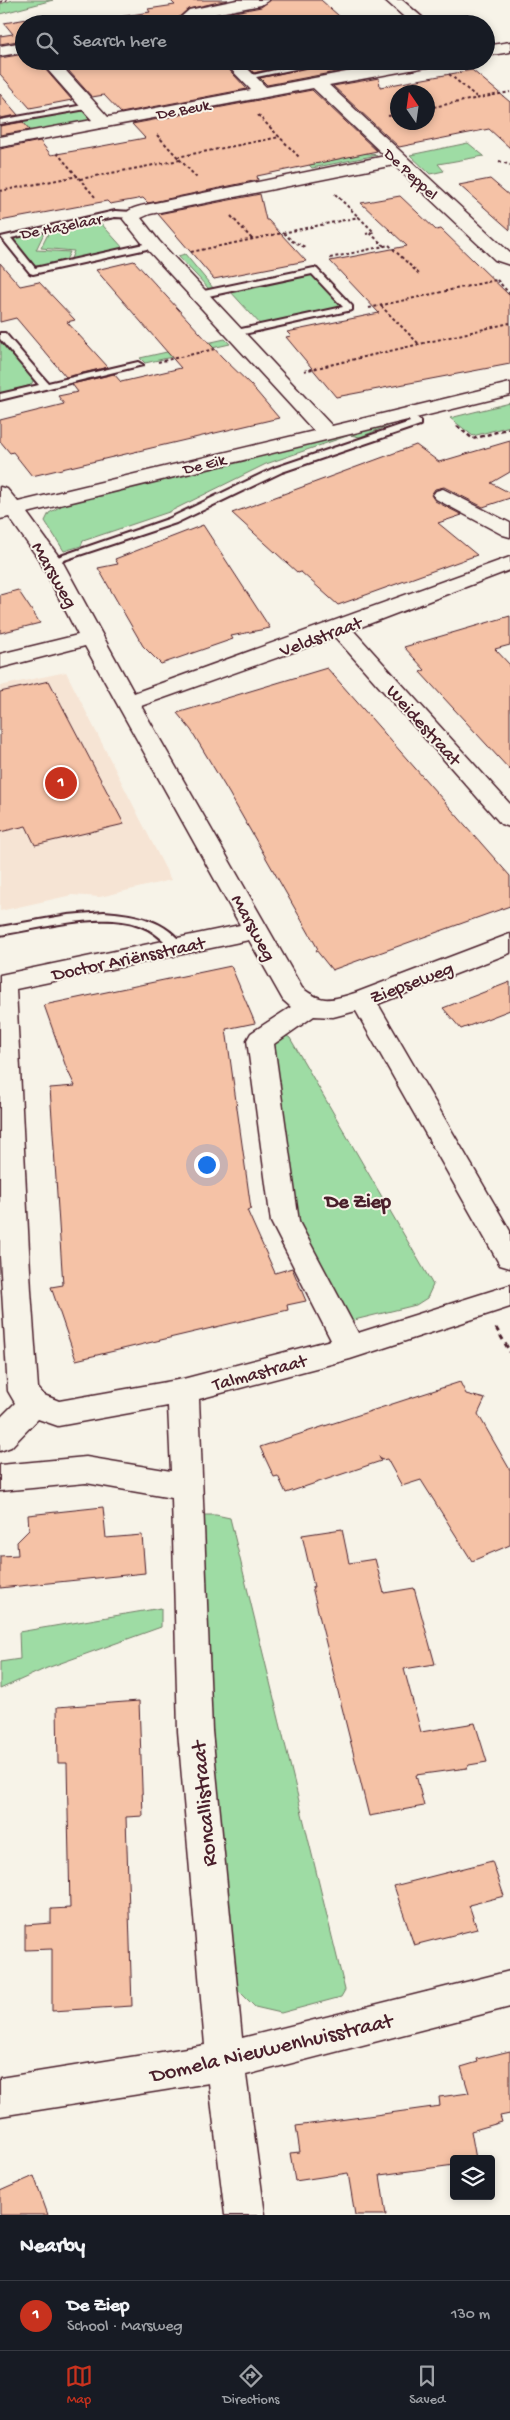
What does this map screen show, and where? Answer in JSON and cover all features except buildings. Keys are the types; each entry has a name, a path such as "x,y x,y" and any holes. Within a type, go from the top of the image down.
{"street":[{"path":"192,15 261,0"},
{"path":"393,0 411,15"},
{"path":"495,50 510,47"},
{"path":"0,51 15,48"},
{"path":"56,70 104,123"},
{"path":"240,70 263,93"},
{"name":"De Beuk","path":"0,142 317,83 410,70"},
{"name":"De Peppel","path":"317,83 501,256 510,260"},
{"name":"De Hazelaar","path":"133,215 154,208 398,159"},
{"path":"133,215 133,223 327,433"},
{"name":"De Eik","path":"4,506 327,433 510,389"},
{"path":"444,495 510,531"},
{"name":"Marsweg","path":"4,506 51,561 91,638 292,994 309,1007"},
{"name":"Veldstraat","path":"129,703 339,628 510,563"},
{"name":"Weidestraat","path":"339,628 510,819"},
{"path":"0,661 91,638"},
{"name":"Doctor Ariënsstraat","path":"2,984 256,930"},
{"name":"Ziepseweg","path":"309,1007 333,1008 363,1000 510,944"},
{"path":"0,1438 33,1404 23,1391 8,1291 2,984"},
{"path":"363,1000 510,1257"},
{"path":"309,1007 260,1040 285,1222 350,1347"},
{"name":"Talmastraat","path":"33,1404 58,1414 183,1391 350,1347 510,1296"},
{"name":"Roncallistraat","path":"183,1391 188,1487 195,1731 225,2060 245,2215"},
{"path":"0,1478 86,1470 188,1487"},
{"name":"Domela Nieuwenhuisstraat","path":"0,2097 225,2060 510,1989"}],"lane":[{"path":"247,77 283,70"},
{"path":"0,122 89,106"},
{"name":"De Hazelaar","path":"133,215 111,215 5,237 33,271 158,251"},
{"path":"200,295 314,271 349,308 239,338"},
{"path":"0,336 2,335 44,385"},
{"path":"0,397 44,385 138,365"},
{"name":"De Eik","path":"51,561 172,521 278,470 416,423 408,414"},
{"path":"0,931 103,916 138,920 164,932 178,947"}],"path":[{"path":"0,2 7,0"},
{"path":"443,70 479,99"},
{"path":"435,107 510,92"},
{"path":"154,132 202,184"},
{"path":"177,157 280,137"},
{"path":"55,150 111,215"},
{"path":"80,179 180,160"},
{"path":"499,161 510,165"},
{"path":"0,191 78,176"},
{"path":"226,210 253,239"},
{"path":"158,251 253,239 359,217"},
{"path":"284,233 292,241 305,247"},
{"path":"370,233 384,246"},
{"path":"327,258 389,246 418,274"},
{"path":"349,308 359,310 502,279"},
{"path":"496,280 510,294"},
{"path":"381,305 419,344"},
{"path":"303,372 510,323"},
{"path":"138,365 239,338"},
{"path":"452,422 473,439 510,428"}],"shaded area":[{"path":"66,672 171,880 100,897 72,895 0,911 0,686"}],"green space":[{"path":"13,0 53,0 0,14 0,4"},
{"path":"297,70 359,70 274,86 256,78"},
{"path":"85,110 93,120 0,137 0,124"},
{"path":"468,143 484,156 438,164 444,171 430,174 410,155"},
{"path":"364,153 377,155 312,168 309,165"},
{"path":"98,220 124,249 70,261 74,251 41,248 50,230"},
{"path":"45,231 36,250 70,252 65,262 34,266 13,241 16,237"},
{"path":"185,254 214,289 210,290 178,256"},
{"path":"306,275 314,276 340,305 339,307 261,325 230,291"},
{"path":"225,339 230,344 145,363 140,358"},
{"path":"0,342 4,343 34,379 31,385 0,394"},
{"path":"510,403 510,426 473,436 450,418"},
{"path":"401,421 360,437 350,435 266,464 169,512 83,541 81,546 64,551 45,521 49,513 61,506 60,504"},
{"path":"277,1029 290,1038 433,1285 427,1298 416,1305 342,1323 290,1223 271,1030"},
{"path":"196,1515 216,1515 230,1518 345,1990 341,1997 281,2013 255,2007 227,1979"},
{"path":"161,1608 161,1627 47,1668 0,1689 0,1662 20,1659 19,1632"}],"place":[{"name":"De Ziep","path":"61,783"}],"district":[{"name":"De Ziep","path":"358,1200"}]}
